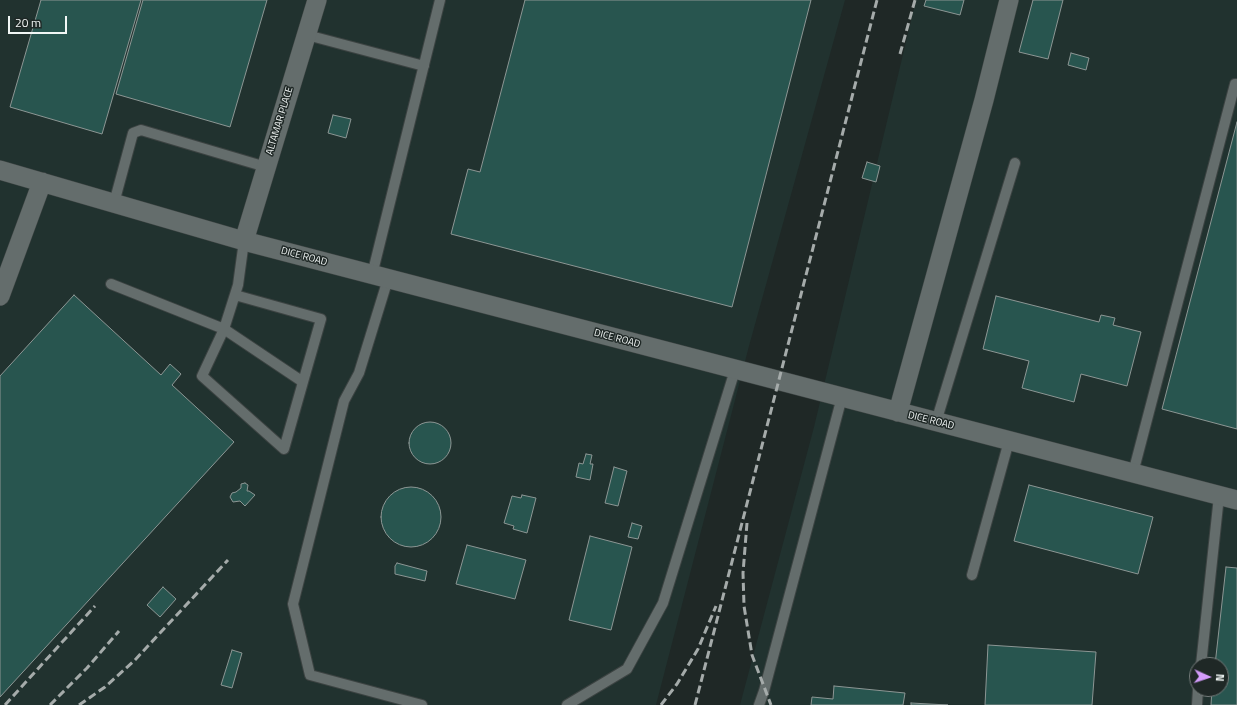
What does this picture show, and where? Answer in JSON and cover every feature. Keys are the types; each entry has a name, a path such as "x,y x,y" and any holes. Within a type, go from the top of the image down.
{"street":[{"name":"ALTAMAR PLACE","path":"244,241 317,0"},
{"path":"898,412 984,100 1009,0"},
{"name":"DICE ROAD","path":"0,170 244,241 1228,498"},
{"path":"0,296 42,182"}],"lane":[{"path":"422,705 310,676 293,604 344,401 359,373 424,66 440,0"},
{"path":"307,35 424,66"},
{"path":"1133,473 1235,84 1237,84"},
{"path":"114,203 133,133 141,130 266,167"},
{"path":"936,422 1014,163"},
{"path":"235,295 321,319 284,449 202,376 224,329 235,295 238,285 244,241"},
{"path":"111,284 224,329 303,382"},
{"path":"566,705 627,669 663,603 735,370"},
{"path":"759,705 842,397"},
{"path":"972,575 1009,441"},
{"path":"1202,657 1228,498"}],"shaded area":[{"path":"0,0 845,0 749,346 656,705 0,705"},
{"path":"916,0 1237,0 1237,705 740,705 814,427"}],"building":[{"path":"41,0 141,0 102,134 10,107"},
{"path":"143,0 267,0 230,127 116,94"},
{"path":"525,0 811,0 732,307 451,234 468,169 480,172"},
{"path":"926,0 964,0 960,15 924,6"},
{"path":"1033,0 1063,0 1048,59 1019,52"},
{"path":"1071,53 1089,58 1086,70 1068,65"},
{"path":"333,115 351,119 346,138 328,133"},
{"path":"1237,122 1237,429 1162,409"},
{"path":"867,162 880,166 876,182 862,178"},
{"path":"74,295 161,375 170,364 181,374 172,385 234,442 0,697 0,376"},
{"path":"996,296 1099,322 1101,315 1115,318 1113,325 1141,332 1127,386 1081,374 1074,402 1022,388 1029,361 983,349"},
{"path":"430,422 445,428 451,443 445,458 430,464 415,458 409,443 415,428"},
{"path":"586,454 592,455 590,464 593,464 590,480 576,477 579,463 583,464"},
{"path":"614,467 627,471 618,506 605,503"},
{"path":"245,483 248,485 247,491 255,495 245,506 240,501 233,502 230,497 232,493 241,488 241,484"},
{"path":"1029,485 1153,517 1138,574 1014,541"},
{"path":"411,487 428,492 436,500 441,517 436,534 428,542 411,547 394,542 386,534 381,517 386,500 394,492"},
{"path":"522,495 536,498 527,533 513,529 514,526 504,523 512,496 521,498"},
{"path":"632,523 642,526 638,539 628,537"},
{"path":"590,536 632,547 611,630 569,620"},
{"path":"467,545 526,560 515,599 456,584"},
{"path":"397,563 427,571 425,581 395,574 395,566"},
{"path":"1226,567 1237,568 1237,705 1211,705 1212,697 1229,697 1229,657 1216,657"},
{"path":"163,587 176,599 160,617 147,605"},
{"path":"988,645 1096,652 1092,705 985,705"},
{"path":"232,650 242,653 232,688 221,685"},
{"path":"834,686 905,693 903,705 811,705 812,697 833,699"},
{"path":"911,703 948,705 911,705"}],"railway":[{"path":"695,705 877,0"},
{"path":"900,54 915,0"},
{"path":"747,523 743,573 744,606 752,655 771,705"},
{"path":"79,705 105,687 134,661 228,560"},
{"path":"5,705 95,606"},
{"path":"661,705 677,684 698,649 716,606"},
{"path":"50,705 87,668 119,631"}]}
